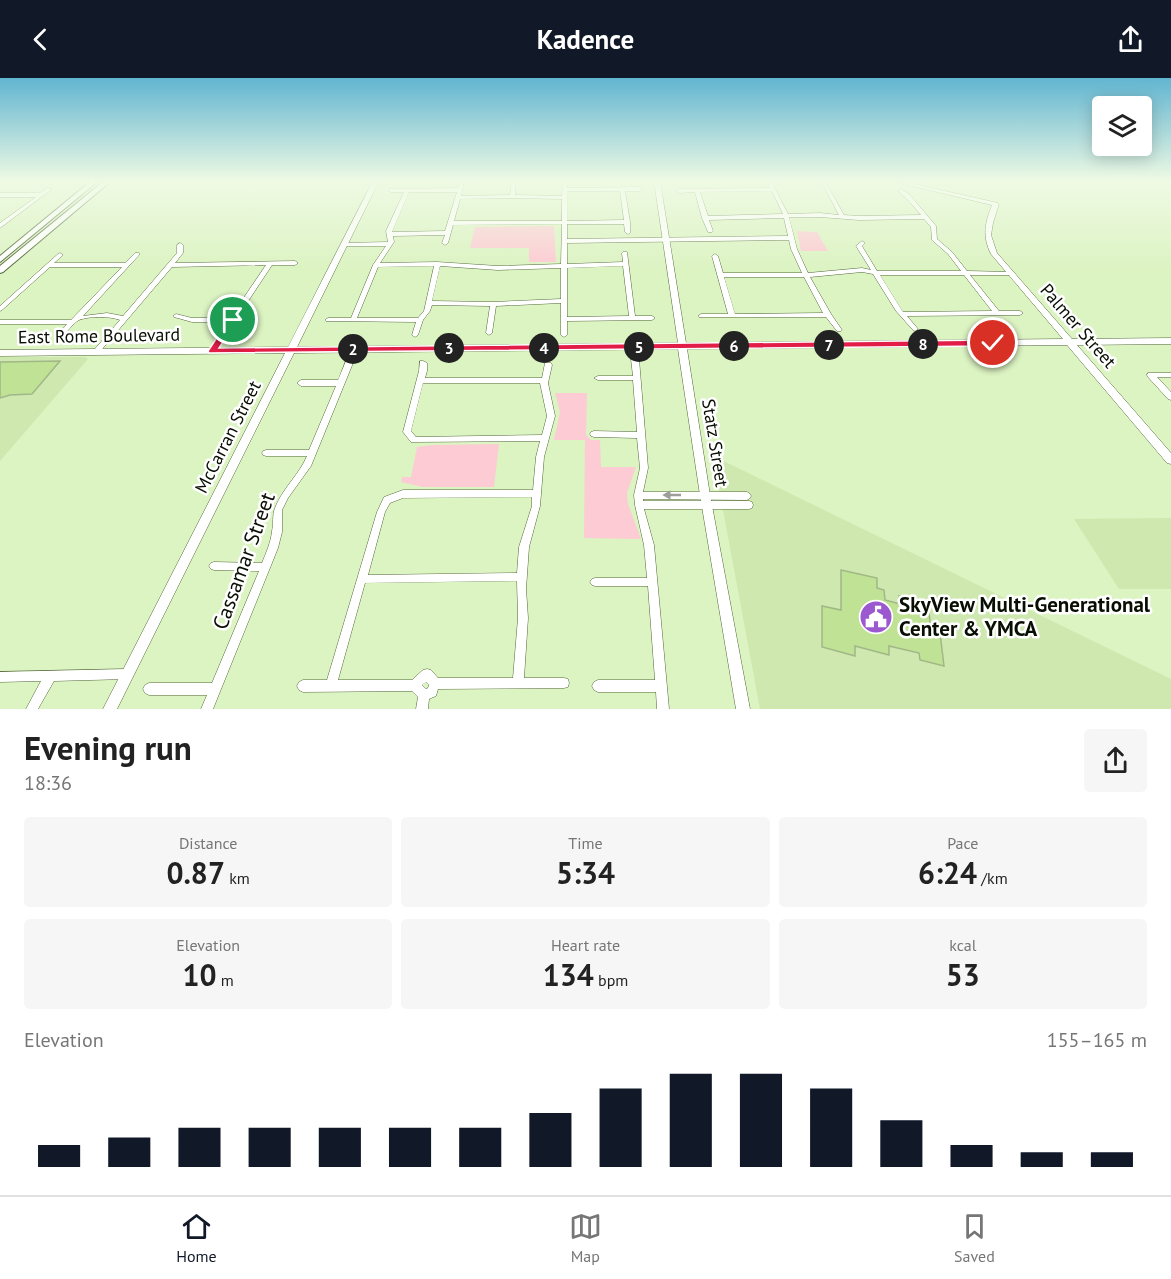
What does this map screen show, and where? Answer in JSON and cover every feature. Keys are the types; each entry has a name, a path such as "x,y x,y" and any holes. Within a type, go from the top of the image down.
{"main road":[{"path":"1,266 14,253 13,249 59,210"},
{"path":"1,266 26,249 72,210"},
{"path":"26,249 23,246 31,239 31,234"}],"street":[{"path":"1,225 20,210"},
{"name":"McCarran Street","path":"110,709 361,210"},
{"path":"353,320 376,264 390,244 389,234 399,210"},
{"path":"445,243 454,210"},
{"path":"564,334 565,210"},
{"path":"625,210 628,232"},
{"name":"Statz Street","path":"660,210 706,500 743,709"},
{"path":"703,210 710,231"},
{"path":"783,210 792,240 807,275 827,315 838,330"},
{"path":"839,210 842,216"},
{"path":"921,210 936,231 934,239 950,253 997,313"},
{"name":"Palmer Street","path":"993,210 987,227 987,237 994,254 1171,460"},
{"path":"705,218 926,217"},
{"path":"450,223 627,222"},
{"path":"389,234 448,233"},
{"path":"564,243 792,240"},
{"path":"862,243 859,246 898,310 915,329"},
{"path":"344,244 390,244"},
{"path":"96,352 180,253 180,245"},
{"path":"625,253 632,318"},
{"path":"59,337 137,254"},
{"path":"0,309 60,255"},
{"path":"715,256 732,316"},
{"path":"170,265 295,263"},
{"path":"212,351 270,264"},
{"path":"376,264 437,264 498,268 626,264"},
{"path":"416,335 420,320 425,315 429,303 437,264"},
{"path":"49,265 127,265"},
{"path":"720,275 807,275 862,270 876,273 1010,273"},
{"path":"429,303 493,304 564,301"},
{"path":"489,333 493,304"},
{"path":"903,314 1020,313"},
{"path":"701,316 827,315"},
{"path":"176,316 192,320 233,320"},
{"path":"564,319 652,318"},
{"path":"0,322 116,321 124,319"},
{"path":"328,320 420,320"},
{"name":"East Rome Boulevard","path":"0,353 1171,341"},
{"path":"635,358 644,468 638,500 648,536 663,709"},
{"name":"Cassamar Street","path":"207,709 276,538 278,510 285,496 307,466 349,363"},
{"path":"423,363 421,381 407,432 410,437 419,441 545,438"},
{"path":"518,683 523,618 524,548 536,506 540,457 550,416 545,380 548,365"},
{"path":"1171,375 1151,375 1171,397"},
{"path":"598,378 637,378"},
{"path":"421,381 545,380"},
{"path":"301,382 341,383"},
{"path":"594,434 642,435"},
{"path":"266,453 313,453"},
{"path":"331,686 381,512 387,500 403,494 537,494"},
{"path":"638,500 748,500"},
{"path":"214,566 265,567"},
{"path":"362,579 522,577"},
{"path":"595,582 652,582"},
{"path":"0,676 127,674"},
{"path":"303,686 414,685 427,674 435,684"},
{"path":"32,709 51,675"},
{"path":"435,684 564,682"},
{"path":"424,695 432,692 435,684"},
{"path":"414,685 424,695"},
{"path":"598,686 661,686"},
{"path":"149,689 215,689"},
{"path":"422,709 424,695"}],"shaded area":[{"path":"554,226 556,262 529,262 529,248 470,248 475,227"},
{"path":"797,231 817,232 828,251 801,251"},
{"path":"0,357 85,357 88,359 0,461"},
{"path":"555,393 587,393 586,435 591,440 600,440 601,467 636,467 627,493 628,504 641,539 584,538 585,440 554,440 560,412"},
{"path":"499,444 494,487 423,487 401,482 402,477 411,477 417,447"},
{"path":"713,456 1171,679 1171,709 760,709"},
{"path":"1171,518 1171,589 1119,589 1074,519"}],"building":[{"path":"60,361 32,394 0,398 0,362"},
{"name":"SkyView Multi-Generational Center & YMCA","path":"841,570 877,578 877,588 884,590 885,600 900,604 899,596 928,602 931,631 940,633 944,666 920,660 919,653 889,646 889,655 855,646 855,656 822,647 822,606 841,610"}],"place":[{"name":"SkyView Multi-Generational Center & YMCA","path":"876,617"}],"route":[{"path":"233,320 212,351 993,343"}]}
